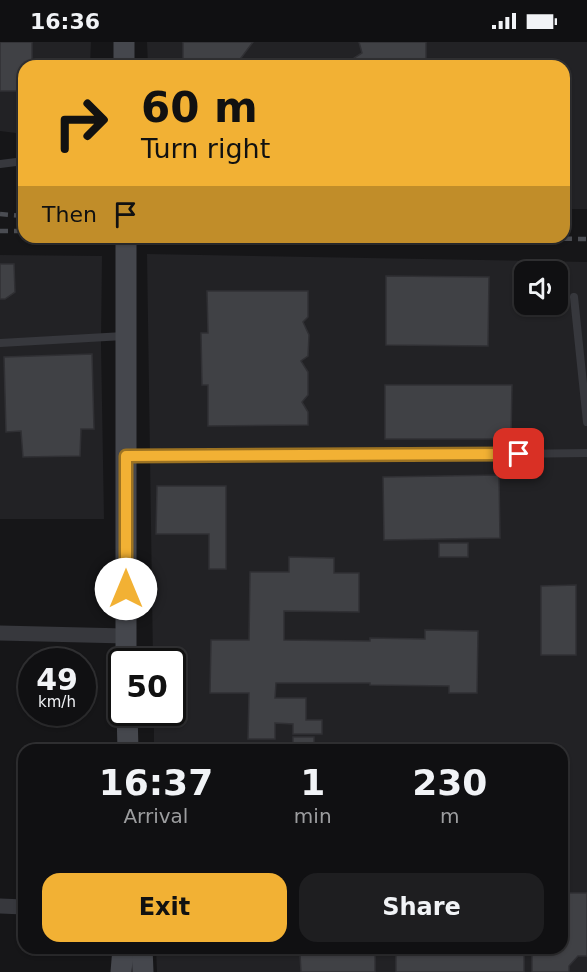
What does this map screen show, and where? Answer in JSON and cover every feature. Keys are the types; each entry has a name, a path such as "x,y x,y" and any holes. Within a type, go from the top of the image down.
{"main road":[{"path":"124,42 124,60"},
{"path":"126,243 126,648"},
{"path":"127,726 128,744"},
{"path":"121,972 122,954"},
{"path":"142,954 143,972"}],"street":[{"path":"0,633 126,636"},
{"path":"0,906 18,907"}],"lane":[{"path":"0,164 18,161"},
{"path":"574,297 587,422"},
{"path":"0,343 126,336"},
{"path":"126,456 587,453"}],"shaded area":[{"path":"0,42 91,42 90,60 18,60 18,133 0,131"},
{"path":"147,42 587,42 587,209 570,209 570,60 148,60"},
{"path":"147,254 532,261 514,261 514,315 568,315 568,262 587,262 587,972 157,972 156,954 568,954 568,744 154,744 154,726 186,726 186,648 153,648"},
{"path":"0,255 102,256 104,519 0,519"}],"building":[{"path":"0,42 32,42 32,60 18,60 18,91 0,91"},
{"path":"183,42 253,42 240,60 183,60"},
{"path":"359,42 426,42 426,60 354,60 354,58 362,53"},
{"path":"0,264 14,264 15,292 5,299 0,299"},
{"path":"386,276 489,277 488,346 386,345"},
{"path":"207,291 308,291 308,317 303,322 309,335 308,356 301,361 308,372 308,395 302,402 308,412 308,425 208,426 208,385 202,385 201,333 208,333"},
{"path":"92,354 94,429 81,429 80,456 23,457 21,431 6,432 4,357"},
{"path":"385,385 512,385 511,439 385,439"},
{"path":"499,475 500,538 384,540 383,477"},
{"path":"157,486 226,486 226,569 209,569 209,534 156,534"},
{"path":"439,543 468,543 468,557 439,557"},
{"path":"289,557 334,558 334,573 359,573 359,612 284,611 284,640 425,639 425,630 478,631 477,693 449,693 449,686 276,683 275,698 306,698 306,720 322,720 322,734 293,734 293,724 275,723 275,739 248,739 249,693 210,693 211,640 249,640 250,572 289,572"},
{"path":"576,585 576,655 541,655 541,586"},
{"path":"293,737 314,737 314,744 293,744"},
{"path":"568,893 587,893 587,956 578,956 569,966 569,972 532,972 532,954 568,954"},
{"path":"217,954 300,954 217,955"},
{"path":"300,954 375,954 375,972 301,972"},
{"path":"396,954 524,954 524,972 396,972"}],"railway":[{"path":"0,214 18,216"},
{"path":"0,231 18,231"},
{"path":"570,239 587,239"}],"route":[{"path":"126,589 126,456 519,454"}]}
